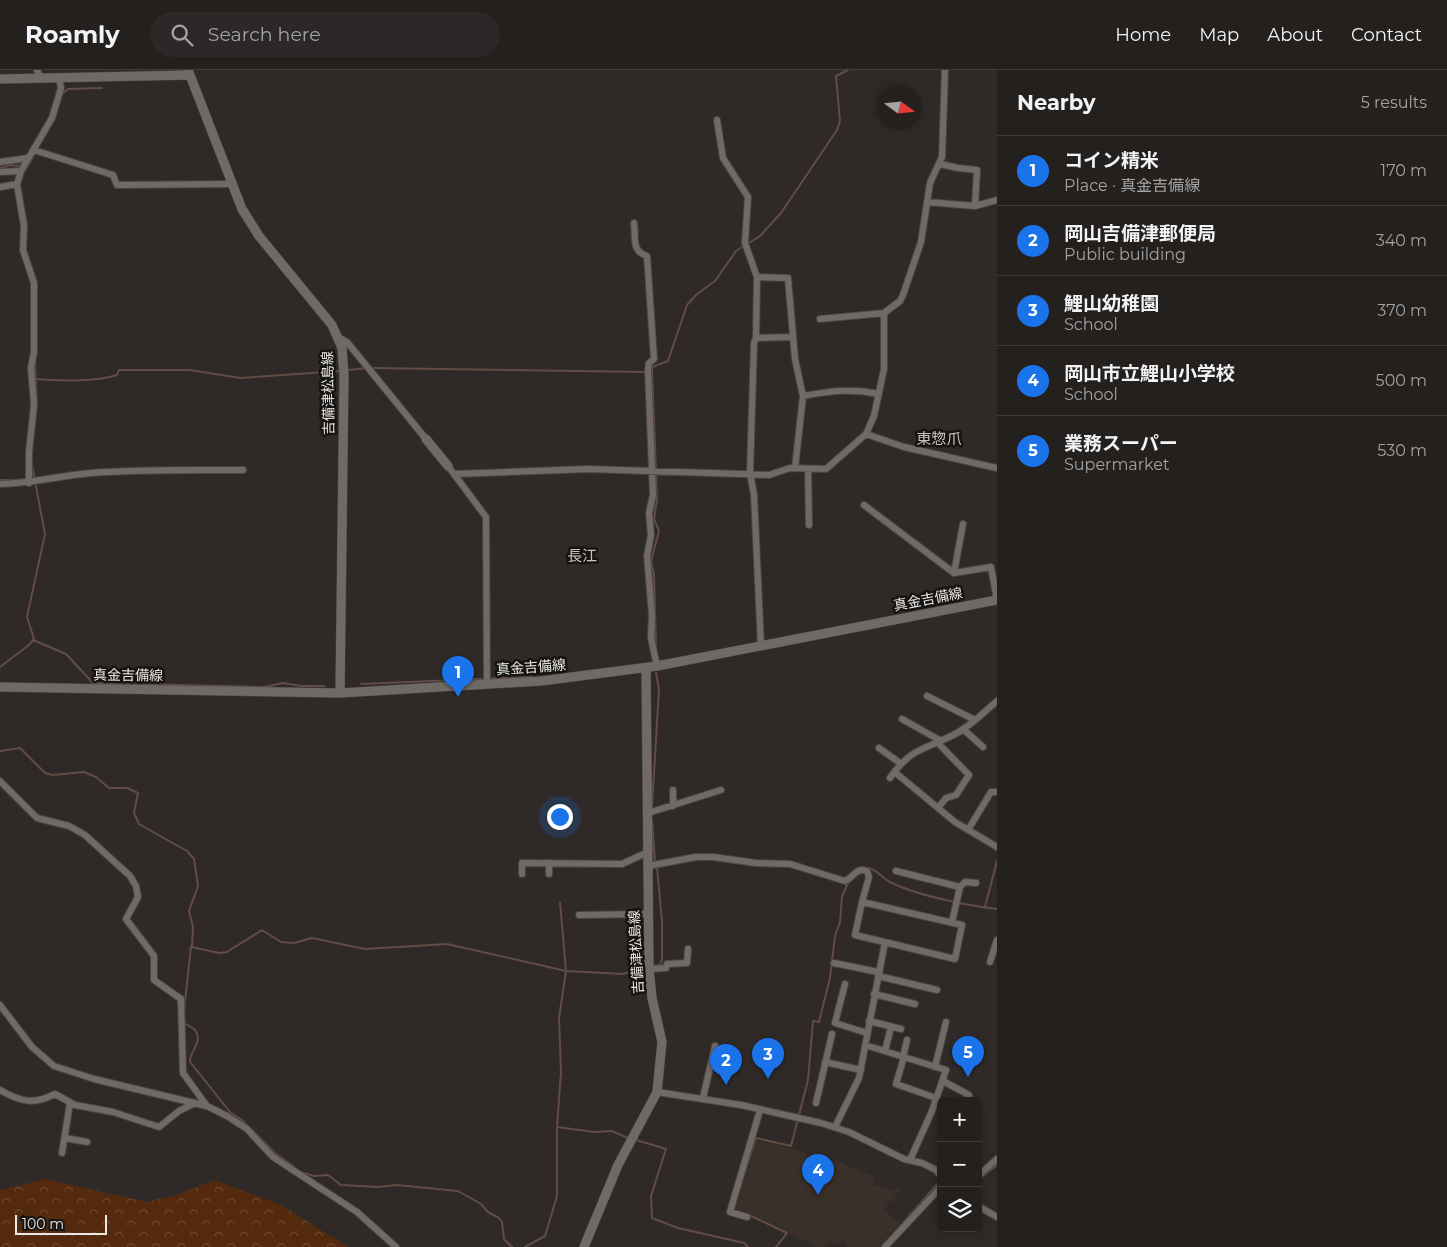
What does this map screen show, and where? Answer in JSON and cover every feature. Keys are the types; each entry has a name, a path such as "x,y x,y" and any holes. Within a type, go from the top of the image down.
{"main road":[{"name":"吉備津松島線","path":"0,79 39,74 59,77 189,72 231,184 252,226 322,311 338,337 343,357 344,375 340,693"},
{"path":"426,439 448,466"},
{"name":"真金吉備線","path":"0,687 340,693 588,676 657,666 997,600"},
{"name":"吉備津松島線","path":"584,1247 618,1165 657,1092 662,1042 652,998 649,969 646,668"}],"street":[{"path":"820,319 884,313 900,301 904,295 920,242 930,183 940,164 946,98 945,70"},
{"path":"31,481 30,436 34,404 31,368 34,352 34,283 23,250 24,226 17,184 24,166 36,151 36,141 52,118 61,88 59,77"},
{"path":"717,120 723,158 748,197 746,243 757,277 750,473 754,495 761,646"},
{"path":"36,151 114,175 117,185 231,184"},
{"path":"0,162 24,166"},
{"path":"940,164 977,170 974,206"},
{"path":"0,172 24,166"},
{"path":"0,187 17,184"},
{"path":"927,202 974,206 997,200"},
{"path":"634,223 636,249 638,253 647,256 654,359 649,363 648,370 652,470 651,535 647,556 652,614 651,638 657,666"},
{"path":"757,277 788,278 795,359 803,396 794,468"},
{"path":"455,474 525,470 652,470 769,475 794,468 822,469 830,467 866,434 871,425 884,369 884,313"},
{"path":"338,337 347,342 426,439"},
{"path":"756,338 794,337"},
{"path":"803,396 838,389 860,390 879,394"},
{"path":"866,434 904,446 997,468"},
{"path":"448,466 486,517 487,684"},
{"path":"808,469 809,525"},
{"path":"0,484 78,474 136,470 243,470"},
{"path":"864,505 954,573 991,567 997,600"},
{"path":"954,573 963,524"},
{"path":"927,696 975,720"},
{"path":"890,778 900,763 923,746 939,742 963,729 997,701"},
{"path":"902,719 939,742 969,775 956,795 946,798 938,808"},
{"path":"963,729 983,747"},
{"path":"879,748 900,763"},
{"path":"897,774 968,830 997,847"},
{"path":"0,781 37,818 69,826 81,832 134,881 138,898 126,919 154,956 154,980 181,999 183,1073 207,1106"},
{"path":"673,790 673,806"},
{"path":"648,814 720,790"},
{"path":"968,830 991,792 997,792"},
{"path":"522,874 522,863 567,865 622,864 648,852"},
{"path":"648,866 696,857 713,857 756,863 790,864 845,881 857,870 862,870 867,872 869,877 862,902 855,935 955,959 962,925 862,902"},
{"path":"549,863 550,874"},
{"path":"896,871 960,887"},
{"path":"952,922 960,887 966,882 976,883"},
{"path":"578,915 648,914"},
{"path":"990,962 997,940"},
{"path":"835,1128 859,1078 885,942"},
{"path":"649,969 666,968 667,964 687,963 688,949"},
{"path":"834,963 937,990"},
{"path":"845,984 835,1023 867,1032"},
{"path":"874,994 916,1004"},
{"path":"0,1004 32,1047 54,1066 94,1079 207,1106 247,1129 273,1156 357,1212 396,1247"},
{"path":"869,1021 901,1029"},
{"path":"934,1066 946,1022"},
{"path":"885,1051 891,1027"},
{"path":"816,1103 832,1034"},
{"path":"907,1040 896,1084 937,1102 910,1160"},
{"path":"865,1045 946,1070 938,1097"},
{"path":"703,1098 715,1046"},
{"path":"825,1062 860,1070"},
{"path":"943,1081 969,1095"},
{"path":"0,1090 15,1097 36,1102 55,1094 70,1103 92,1110 114,1112 159,1128 186,1107 195,1103"},
{"path":"657,1092 703,1098 835,1128 931,1167 937,1172"},
{"path":"62,1153 70,1103"},
{"path":"747,1217 730,1212 760,1110"},
{"path":"65,1138 87,1142"},
{"path":"982,1172 997,1159"},
{"path":"885,1247 937,1191"},
{"path":"982,1208 997,1217"}],"shaded area":[{"path":"757,1140 802,1151 822,1167 835,1160 875,1177 872,1184 893,1190 901,1188 892,1202 889,1201 885,1210 900,1223 880,1247 847,1247 844,1241 836,1245 830,1240 825,1247 817,1247 748,1213 735,1209"}],"green space":[{"path":"45,1179 147,1202 177,1195 214,1180 281,1205 348,1247 0,1247 0,1190"}],"waterway":[{"path":"656,643 654,575 651,561 659,531 654,519 657,499 652,367 668,361 687,305 697,294 715,281 736,251 760,236 781,213 837,130 840,121 836,76 848,70"},
{"path":"62,94 68,89 102,88"},
{"path":"23,174 36,152"},
{"path":"0,168 11,165 23,167"},
{"path":"25,213 27,225"},
{"path":"35,363 37,406"},
{"path":"348,370 367,368"},
{"path":"372,368 647,372"},
{"path":"35,379 99,379 117,375 119,370 190,370 240,378 340,371"},
{"path":"0,667 34,639 27,617 45,534 32,465"},
{"path":"0,480 13,480"},
{"path":"33,640 66,654 93,683 264,687 283,683 302,686 324,686"},
{"path":"652,807 659,689 656,673"},
{"path":"361,684 531,677"},
{"path":"0,751 20,748 45,773 53,775 84,772 96,777 109,788 127,788 138,793 134,813 139,824 187,851 194,859 198,886 189,911 193,927 192,947 219,953 227,952 262,930 281,942 294,943 312,938 365,949 447,944 566,971 623,974 646,967"},
{"path":"652,820 655,862"},
{"path":"985,907 997,861"},
{"path":"652,966 660,965 662,959 662,921 657,867"},
{"path":"868,868 874,870 890,882 913,891 957,903 997,909"},
{"path":"744,1175 756,1138 791,1146 808,1080 813,1021 819,1022 830,978 835,936 840,922 842,896 849,881"},
{"path":"525,1247 545,1236 557,1196 557,1127 561,1072 559,1018 566,971 560,902"},
{"path":"184,1011 191,946"},
{"path":"184,1023 195,1030 198,1038 190,1062 230,1112 243,1121 275,1153 293,1166"},
{"path":"557,1127 594,1132 612,1131 628,1138"},
{"path":"636,1140 666,1149 651,1196 652,1218 678,1228 744,1243 748,1247"},
{"path":"982,1177 997,1165"},
{"path":"301,1172 314,1176 328,1175 341,1185 378,1187 396,1185 458,1191 481,1204 488,1212 499,1218 502,1222 504,1239 512,1247"},
{"path":"894,1233 937,1185"},
{"path":"749,1215 787,1233 776,1247"}],"place":[{"name":"コイン精米","path":"458,697"},
{"name":"業務スーパー","path":"968,1077"},
{"name":"鯉山幼稚園","path":"768,1079"},
{"name":"岡山吉備津郵便局","path":"726,1085"},
{"name":"岡山市立鯉山小学校","path":"818,1195"}],"district":[{"name":"東惣爪","path":"939,438"},
{"name":"長江","path":"582,555"}]}
